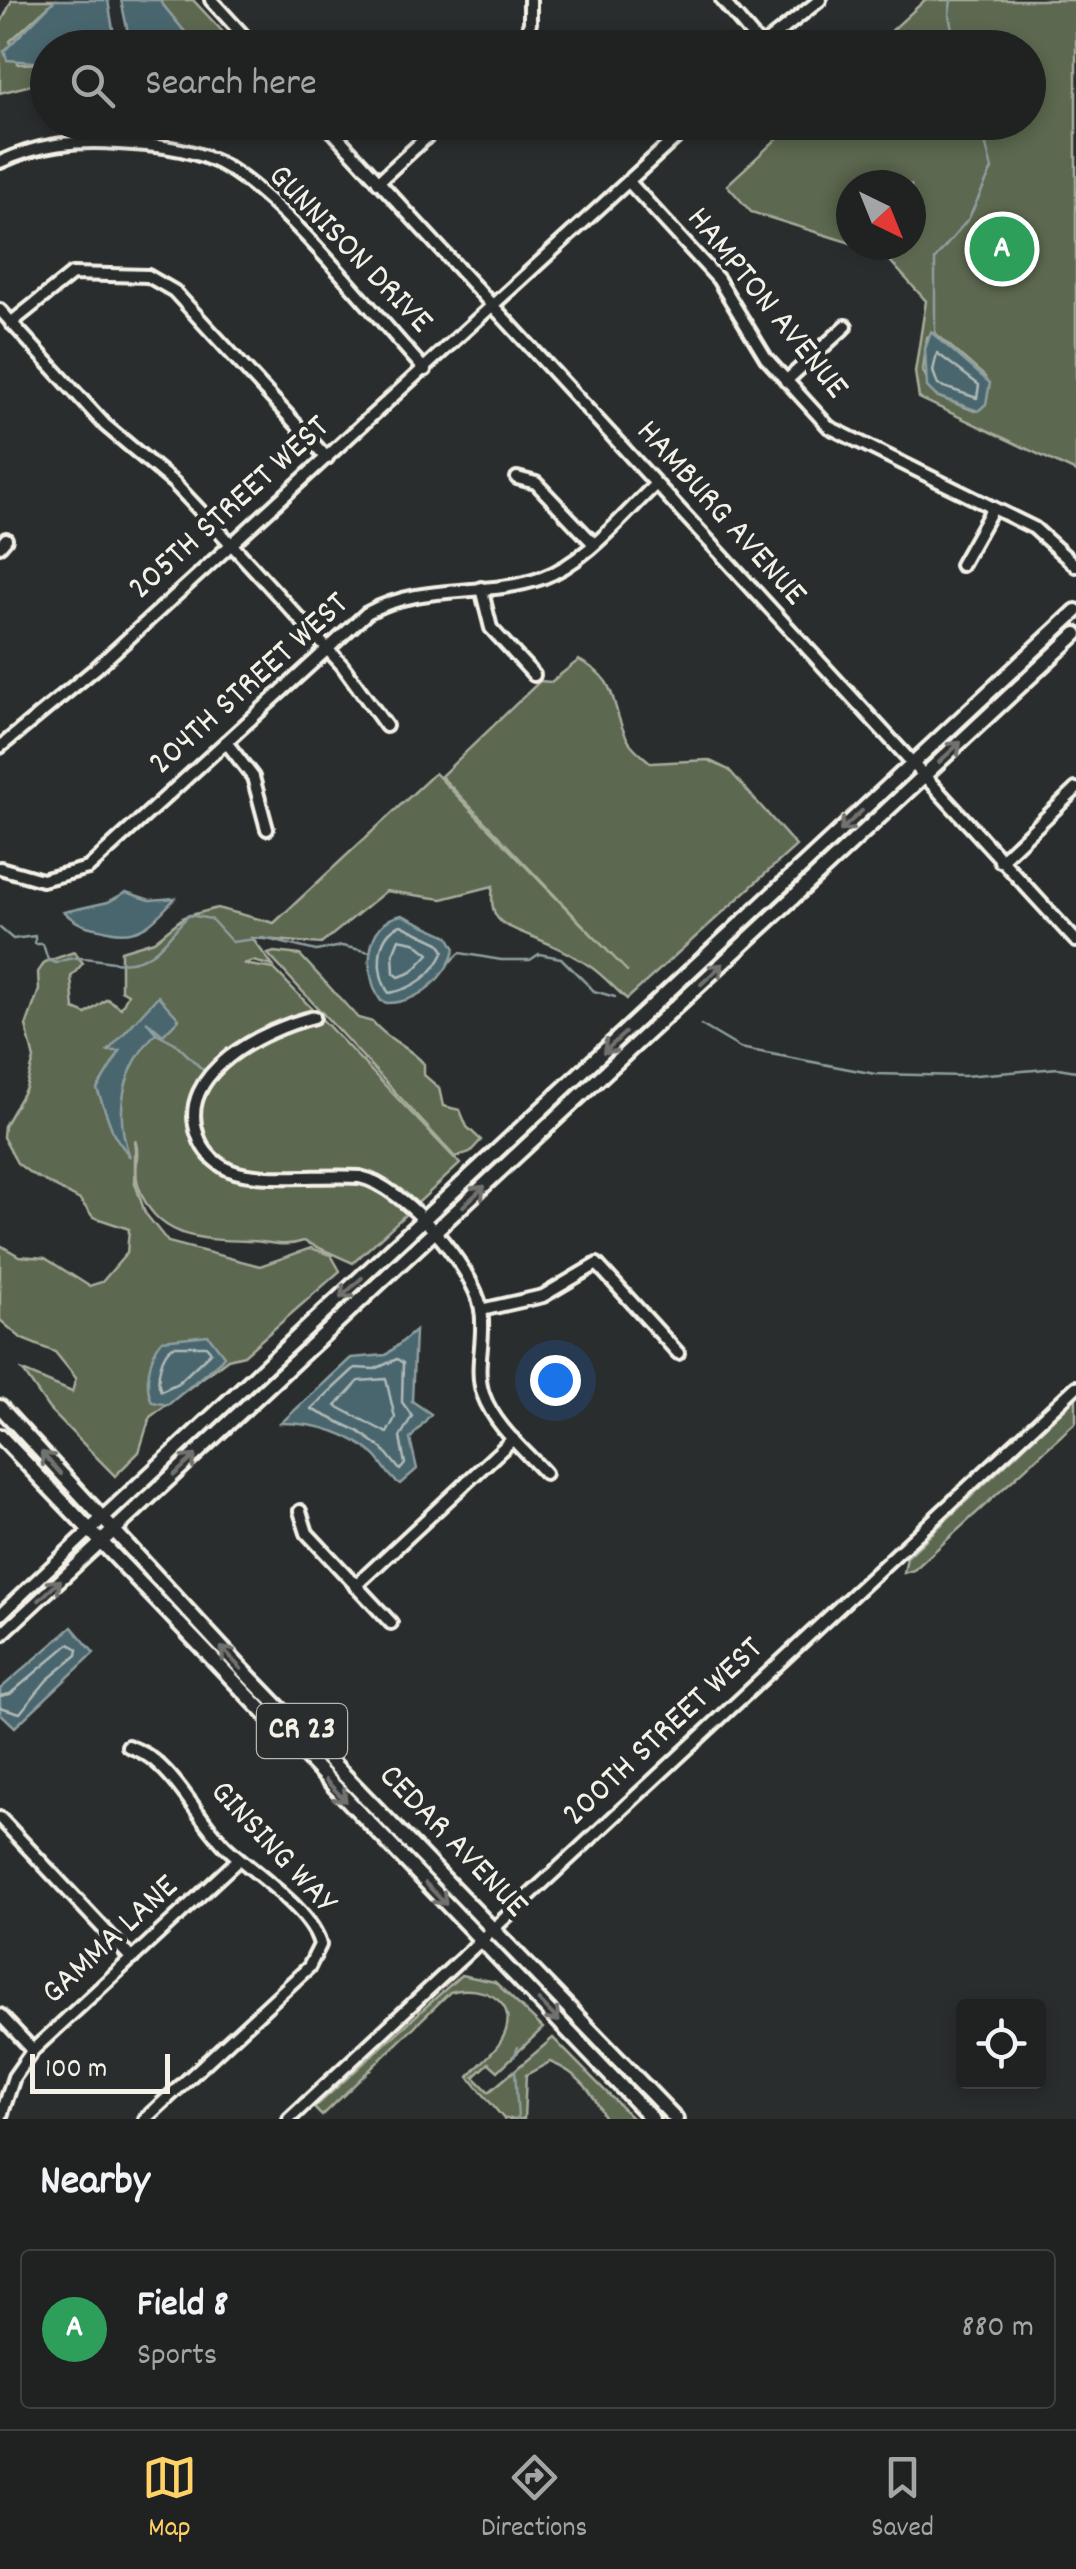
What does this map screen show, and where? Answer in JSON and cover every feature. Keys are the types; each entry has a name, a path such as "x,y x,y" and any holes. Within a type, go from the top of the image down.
{"main road":[{"path":"99,1544 434,1234 917,771 1076,611"},
{"path":"88,1532 917,771 1076,634"},
{"name":"CR 23","path":"0,1407 103,1519"},
{"name":"CR 23","path":"0,1436 99,1544"},
{"name":"CEDAR AVENUE","path":"103,1519 238,1665 676,2119"},
{"name":"CEDAR AVENUE","path":"99,1544 652,2119"}],"street":[{"path":"212,0 239,30"},
{"path":"527,30 530,0"},
{"path":"722,0 747,30"},
{"path":"781,30 820,0"},
{"name":"HAMBURG AVENUE","path":"340,140 1076,941"},
{"path":"378,182 424,140"},
{"name":"205TH STREET WEST","path":"0,748 95,670 674,140"},
{"name":"GUNNISON DRIVE","path":"0,162 38,147 85,141 160,145 214,161 260,192 424,370"},
{"name":"HAMPTON AVENUE","path":"629,182 718,279 761,350 786,382 840,434 1040,532 1076,566"},
{"path":"12,323 52,286 72,274 154,278 174,292 327,458"},
{"path":"0,310 105,426 174,483 231,544 326,648 386,726"},
{"path":"786,382 846,326"},
{"path":"517,478 536,483 592,544"},
{"name":"204TH STREET WEST","path":"0,868 19,876 53,880 80,872 104,856 360,618 410,595 541,578 566,566 656,484"},
{"path":"961,565 993,508"},
{"path":"481,588 491,628 534,675"},
{"path":"226,742 253,777 267,829"},
{"path":"1000,861 1076,789"},
{"path":"314,1017 259,1036 210,1078 195,1110 200,1142 208,1155 232,1171 374,1180 393,1191 466,1272 481,1310 480,1383 488,1406 545,1472"},
{"path":"481,1310 542,1296 596,1264 678,1352"},
{"name":"200TH STREET WEST","path":"289,2119 1076,1387"},
{"path":"356,1586 514,1439"},
{"path":"300,1510 307,1533 391,1624"},
{"path":"0,1615 88,1532"},
{"path":"0,1636 99,1544"},
{"name":"GINSING WAY","path":"128,1746 164,1769 238,1860 267,1881 315,1932 320,1950 309,1968 145,2119"},
{"path":"0,1818 132,1959"},
{"name":"GAMMA LANE","path":"0,2119 14,2076 33,2050 238,1860"},
{"path":"0,2015 33,2050"}],"green space":[{"path":"12,0 55,0 10,41 18,64 30,64 30,85 0,93 0,25"},
{"path":"159,0 193,0 221,30 183,30"},
{"path":"925,0 1076,0 1076,472 919,398 915,372 926,301 887,260 926,260 926,170 836,170 836,238 751,212 727,185 776,140 1046,140 1046,30 892,30","holes":["935,333 985,377 975,411 936,396 923,371 927,337"]},
{"path":"579,660 593,668 608,685 628,740 651,763 708,760 729,770 796,846 627,999 584,963 498,919 493,886 442,899 386,891 321,944 252,938 273,966 253,961 243,964 274,969 460,1164 353,1263 304,1241 284,1244 216,1240 168,1226 146,1202 138,1184 135,1140 135,1183 145,1213 168,1242 260,1266 311,1248 331,1255 340,1271 244,1355 228,1359 150,1417 139,1452 115,1476 49,1409 23,1371 72,1392 76,1378 55,1352 22,1339 0,1320 0,1245 19,1256 45,1258 89,1286 102,1282 127,1253 129,1229 93,1217 80,1200 30,1173 17,1163 3,1137 4,1126 26,1088 34,1059 26,1026 39,990 38,972 45,962 74,952 83,963 71,977 74,1009 86,1014 107,999 121,1008 128,994 121,990 121,951 154,941 184,917 217,908 274,923 435,773 628,972 441,776 540,681 551,682"},
{"path":"268,954 300,955 358,1018 373,1022 424,1064 424,1075 439,1088 443,1106 460,1110 467,1127 481,1140 470,1152 455,1157"},
{"path":"1076,1398 1076,1422 914,1570 904,1573 907,1557"},
{"path":"461,1975 495,1982 543,2028 498,2071 489,2063 474,2077 489,2092 553,2038 633,2119 605,2119 584,2084 550,2062 526,2075 524,2119 504,2119 469,2077 501,2041 507,2016 496,1998 475,1990 450,1992 322,2116 314,2108"}],"water":[{"path":"55,0 108,0 113,30 30,30 30,62 7,60 4,51"},
{"path":"121,0 159,0 183,30 127,30"},
{"path":"931,332 990,383 986,404 978,411 936,396 927,387 925,349"},
{"path":"126,892 150,900 175,898 153,921 129,932 85,925 64,912 108,902"},
{"path":"402,915 448,936 455,949 445,970 429,987 409,999 387,1003 381,1001 375,990 370,950 380,927"},
{"path":"158,996 179,1019 163,1035 146,1021 156,1033 129,1076 122,1107 130,1157 114,1135 97,1089 120,1051 108,1051"},
{"path":"415,1331 412,1401 431,1414 410,1439 417,1469 400,1484 373,1454 352,1439 318,1427 281,1423 351,1358 386,1355"},
{"path":"208,1335 224,1356 220,1361 168,1405 152,1402 149,1370 162,1340"},
{"path":"72,1627 94,1653 15,1727 0,1713 0,1689"}],"waterway":[{"path":"951,0 952,30"},
{"path":"935,333 935,259 969,218 992,169 985,140"},
{"path":"0,928 13,939 35,936 35,944 43,944 48,960 56,963 81,958 139,960 156,951 189,915 211,919 232,942 263,938 316,951 342,946 370,952"},
{"path":"451,961 460,953 501,960 530,960 539,954 561,958 594,991 615,997"},
{"path":"701,1025 740,1048 875,1074 964,1076 1058,1068 1076,1071"},
{"path":"156,1033 175,1043 204,1071"},
{"path":"514,2057 518,2047"},
{"path":"515,2070 518,2119"}],"place":[{"name":"Field 8","path":"1002,249"}]}
